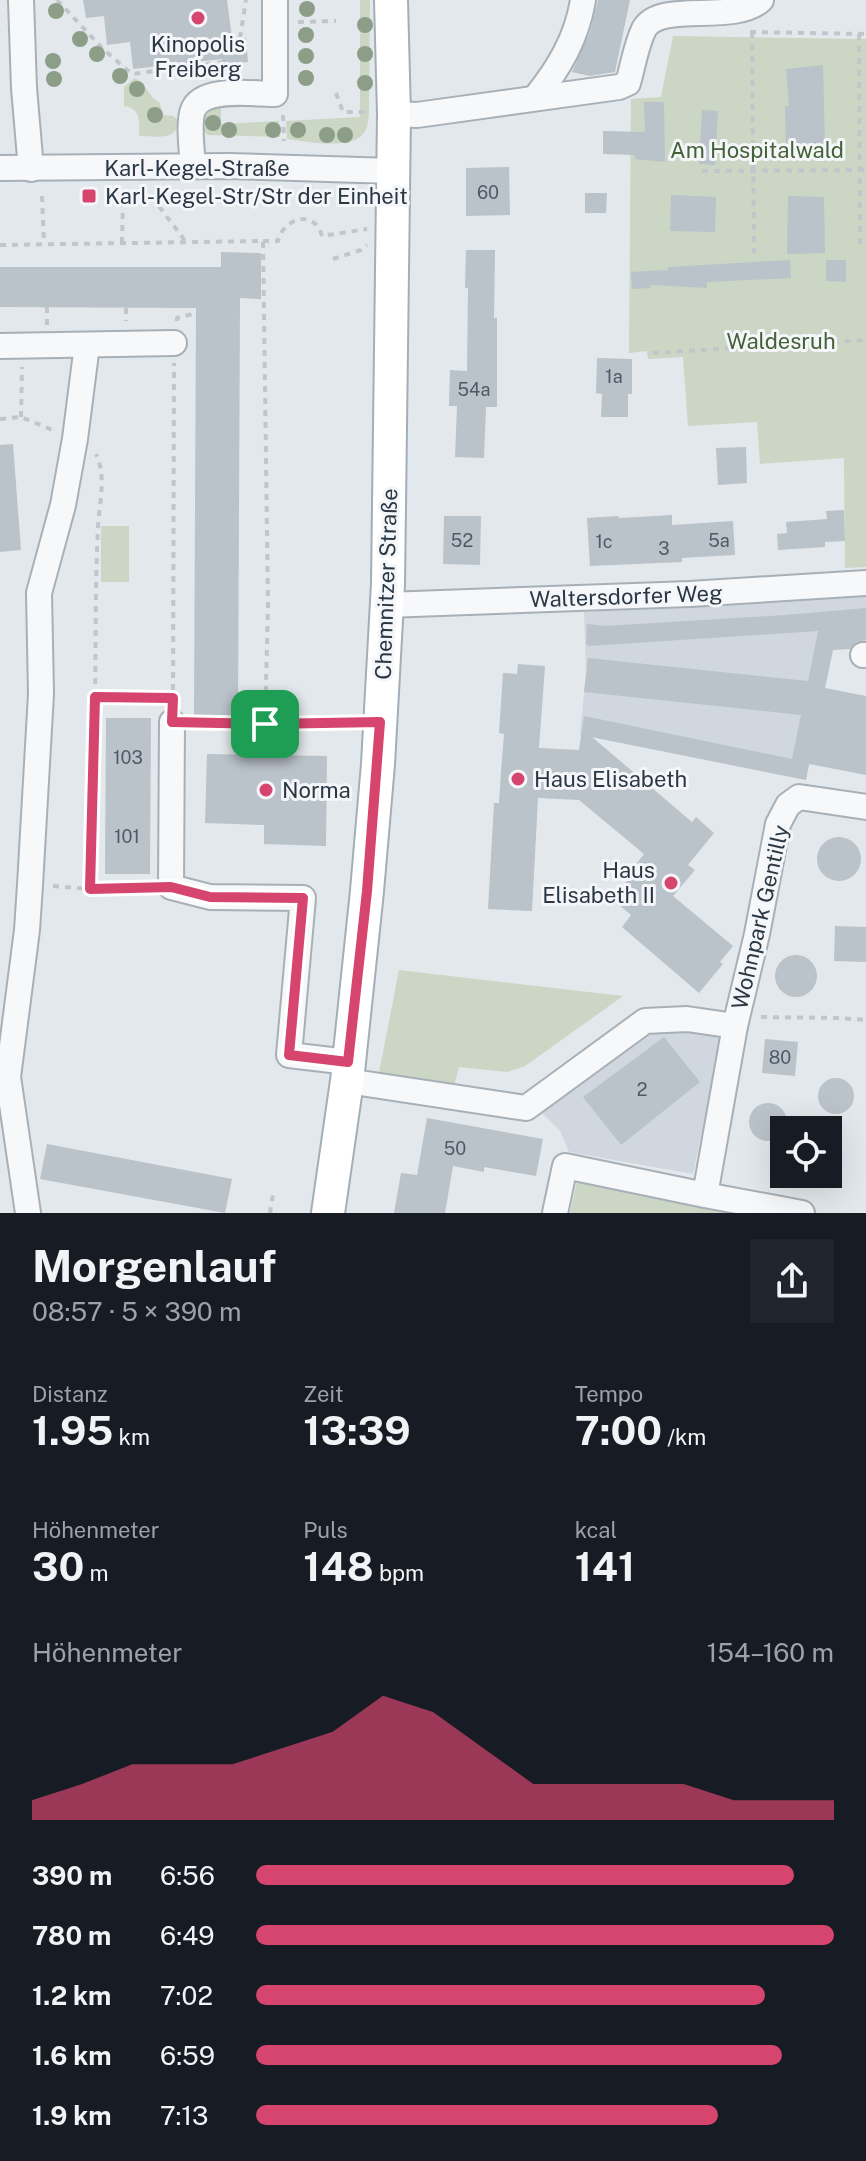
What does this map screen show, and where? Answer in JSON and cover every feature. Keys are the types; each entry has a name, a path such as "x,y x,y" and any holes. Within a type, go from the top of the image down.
{"main road":[{"name":"Chemnitzer Straße","path":"328,1213 348,1072 367,891 380,722 386,605 393,171 383,113 391,0"}],"street":[{"path":"21,0 31,169"},
{"path":"535,98 575,36 583,0"},
{"path":"383,113 417,115 619,87 628,83 644,28 652,18 666,13 744,9 761,0"},
{"path":"193,166 193,111 199,100 211,94 275,94 275,11"},
{"name":"Karl-Kegel-Straße","path":"0,168 193,166 393,171"},
{"path":"0,346 87,345 174,337"},
{"path":"28,1213 8,1077 30,885 41,694 39,593 63,505 87,345"},
{"name":"Waltersdorfer Weg","path":"386,605 690,594 866,583"},
{"path":"171,887 172,710"},
{"name":"Wohnpark Gentilly","path":"171,887 210,897 303,898 289,1055 348,1072 526,1108 645,1021 687,1019 736,1022 778,824 788,805 799,797 866,807"},
{"path":"705,1195 736,1022"},
{"path":"555,1213 565,1166 802,1213"}],"path":[{"path":"57,0 103,49 132,74 222,62"},
{"path":"240,38 246,0"},
{"path":"275,11 336,21"},
{"path":"736,32 866,34"},
{"path":"752,32 754,253"},
{"path":"859,34 860,249"},
{"path":"336,93 343,112 383,113"},
{"path":"702,171 866,170"},
{"path":"42,196 44,244"},
{"path":"122,243 123,197"},
{"path":"152,197 186,242"},
{"path":"0,245 278,241 281,231 299,219 316,224 322,236 369,229"},
{"path":"263,241 268,604 265,724"},
{"path":"333,259 361,250 369,243"},
{"path":"47,307 47,330"},
{"path":"172,710 174,337 177,318 200,312"},
{"path":"653,353 866,340"},
{"path":"21,417 22,375"},
{"path":"0,419 21,417 75,439 94,450 100,462 102,484 98,526 90,889"},
{"path":"95,697 265,724 380,722"},
{"path":"30,885 90,889 171,887"},
{"path":"736,1022 838,1018 866,1020"},
{"path":"270,1213 273,1194"}],"shaded area":[{"path":"866,592 866,647 852,648 850,629 837,630 806,780 580,735 586,673 584,612"},
{"path":"680,1028 722,1035 693,1174 569,1152 560,1131 542,1113 651,1030"}],"green space":[{"path":"360,0 370,0 369,114 365,131 358,139 349,142 316,143 287,139 286,121 360,117"},
{"path":"673,36 866,39 866,567 845,568 844,458 760,464 757,422 688,426 683,357 648,359 647,351 629,353 631,99 661,97"},
{"path":"135,78 160,103 162,115 177,119 175,131 171,134 139,136 136,113 124,106 124,87"},
{"path":"221,105 221,124 279,121 280,137 208,135 202,130 201,120 209,110"},
{"path":"101,526 129,526 129,582 101,582"},
{"path":"399,970 623,996 525,1066 507,1072 459,1067 454,1086 379,1073"},
{"path":"578,1177 752,1213 570,1213"}],"building":[{"path":"83,0 227,0 232,38 246,38 248,62 222,65 222,59 133,69 130,42 107,45 104,16 86,18"},
{"path":"598,0 630,0 615,72 590,76 572,72 590,32"},
{"path":"823,65 825,148 786,148 785,106 789,106 786,69"},
{"path":"644,102 664,102 665,162 635,159 635,155 603,154 603,131 645,132"},
{"path":"702,110 718,111 715,165 699,164"},
{"path":"509,167 510,215 466,216 466,168"},
{"path":"585,193 607,193 606,213 585,213"},
{"path":"671,195 716,197 715,232 670,231"},
{"path":"788,196 824,197 825,253 787,254"},
{"path":"466,250 495,250 497,407 486,407 484,458 455,457 457,406 449,406 450,370 467,371"},
{"path":"221,252 261,253 261,299 240,298 238,716 194,716 196,308 0,307 0,267 221,267"},
{"path":"790,260 791,278 707,282 707,288 650,285 651,288 632,289 631,272"},
{"path":"826,260 846,260 846,282 826,281"},
{"path":"597,358 632,359 632,394 628,394 628,417 601,417 602,394 596,393"},
{"path":"13,444 21,550 0,552 0,445"},
{"path":"746,447 747,483 718,485 716,448"},
{"path":"844,510 845,541 825,542 825,547 778,550 777,534 787,533 786,522 827,519 826,511"},
{"path":"672,515 672,525 733,521 735,555 682,558 682,562 590,566 587,518"},
{"path":"444,516 481,516 480,565 443,564"},
{"path":"866,608 866,640 856,642 850,649 833,650 825,688 866,696 866,775 809,764 806,780 592,737 692,822 696,817 714,833 688,865 695,870 673,896 733,946 720,962 723,964 699,993 622,927 631,915 612,899 637,869 634,867 644,854 579,800 538,798 532,911 488,909 494,803 499,803 504,734 499,733 503,673 517,674 518,664 545,666 539,748 579,750 584,716 792,759 801,715 584,692 588,658 808,681 818,631 589,646 586,644 587,624 605,626"},
{"path":"106,718 151,718 150,874 105,874"},
{"name":"Norma","path":"207,754 327,756 326,846 264,844 264,825 205,823"},
{"path":"839,837 855,843 861,859 855,875 839,881 823,875 817,859 823,843"},
{"path":"835,926 866,927 866,962 834,961"},
{"path":"796,955 811,961 817,976 811,991 796,997 781,991 775,976 781,961"},
{"path":"664,1037 700,1082 621,1145 583,1097"},
{"path":"765,1039 798,1042 795,1076 762,1073"},
{"path":"836,1078 849,1083 854,1096 849,1109 836,1114 823,1109 818,1096 823,1083"},
{"path":"761,1104 775,1104 786,1115 770,1116 770,1141 761,1140 750,1129 750,1115"},
{"path":"427,1118 543,1139 536,1176 484,1167 484,1172 453,1166 445,1213 394,1213 401,1173 417,1175"},
{"path":"47,1144 232,1179 225,1213 40,1179"}],"place":[{"name":"Kinopolis Freiberg","path":"198,18"},
{"name":"Karl-Kegel-Str/Str der Einheit","path":"89,196"},
{"name":"Haus Elisabeth","path":"518,779"},
{"name":"Norma","path":"266,790"},
{"name":"Haus Elisabeth II","path":"671,883"}],"route":[{"path":"95,697 173,698 172,722 265,724 380,722 367,891 348,1062 289,1055 303,898 210,897 171,887 90,889 95,697"}],"park label":[{"name":"Am Hospitalwald","path":"757,150"},
{"name":"Waldesruh","path":"781,341"}]}
